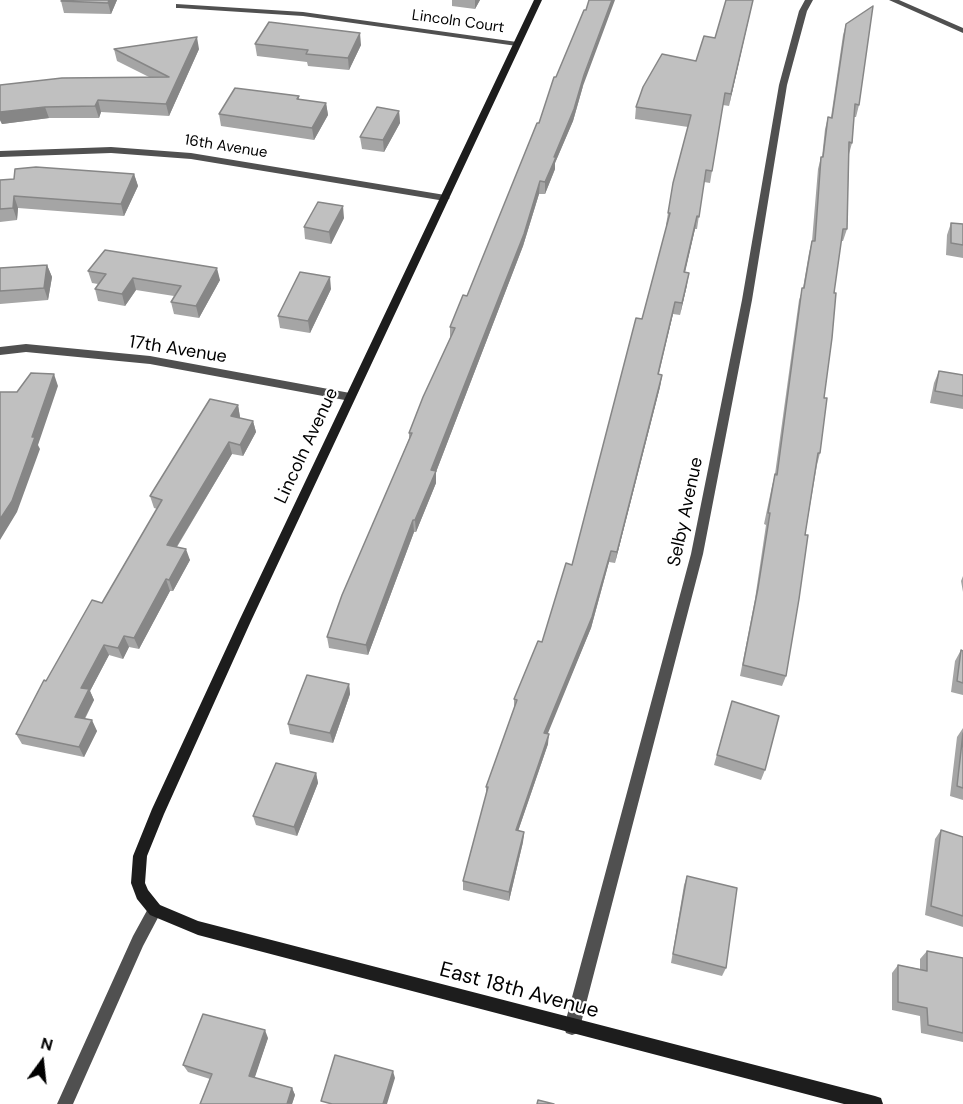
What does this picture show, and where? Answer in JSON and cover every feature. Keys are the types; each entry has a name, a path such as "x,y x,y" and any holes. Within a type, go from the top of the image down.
{"street":[{"name":"Lincoln Avenue","path":"155,910 142,894 138,883 138,865 144,844 245,621 538,0"},
{"name":"Selby Avenue","path":"572,1027 697,554 747,300 783,85 803,10 809,0"},
{"path":"893,0 963,31"},
{"name":"Lincoln Court","path":"179,6 303,14 517,44"},
{"name":"16th Avenue","path":"0,154 111,150 191,156 445,198"},
{"name":"17th Avenue","path":"0,351 26,348 150,360 350,397"},
{"name":"East 18th Avenue","path":"155,910 198,928 875,1104"},
{"path":"65,1104 138,941 155,910"}],"building":[{"path":"62,0 109,0 108,3"},
{"path":"589,0 612,0 574,109 554,157 556,157 545,182 540,181 524,234 431,470 436,471 415,520 413,520 366,645 327,637 342,595 412,433 409,433 423,397 455,328 450,327 463,295 467,296 537,123 539,123 554,77 556,77"},
{"path":"726,0 753,0 731,94 725,93 712,171 706,170 699,217 697,216 684,272 689,273 682,303 675,302 658,374 662,375 617,552 611,551 592,617 544,733 549,734 516,830 524,832 509,892 463,881 488,787 486,787 517,700 514,699 538,641 542,642 566,563 572,565 636,318 642,319 670,213 668,213 673,183 691,115 636,107 643,87 662,54 696,61 704,36 715,38"},
{"path":"873,6 859,105 855,104 852,143 849,142 847,229 843,229 834,293 836,293 832,338 824,398 827,398 786,676 743,665 758,588 775,474 777,475 802,288 804,288 812,241 815,241 821,157 823,157 828,117 832,118 846,24"},
{"path":"269,22 360,33 348,58 306,54 308,50 255,44"},
{"path":"197,37 166,104 98,100 95,106 45,107 0,112 0,85 62,78 169,77 114,49"},
{"path":"235,88 299,96 297,99 326,103 312,128 219,114"},
{"path":"377,107 399,111 383,140 360,137"},
{"path":"36,167 134,174 121,204 14,196 13,208 0,209 0,180 14,179 15,169"},
{"path":"318,202 343,206 329,232 304,227"},
{"path":"951,223 963,224 963,245 951,243"},
{"path":"105,250 217,268 196,306 171,302 181,286 133,278 122,294 95,289 106,274 88,271"},
{"path":"47,265 44,288 0,291 0,268"},
{"path":"300,272 330,277 308,321 278,316"},
{"path":"939,371 963,375 963,396 935,391"},
{"path":"31,373 54,374 12,501 0,519 0,392 17,392"},
{"path":"210,399 238,405 231,416 253,421 240,445 229,442 167,545 186,549 169,580 166,579 134,638 124,636 118,648 104,645 81,688 89,689 75,717 92,720 79,747 16,734 44,680 46,681 92,600 102,603 162,500 150,496"},
{"path":"961,650 963,651 963,683 957,681"},
{"path":"307,675 349,684 330,733 288,724"},
{"path":"732,701 779,716 765,770 717,755"},
{"path":"963,733 963,788 957,786"},
{"path":"276,763 316,773 294,827 253,816"},
{"path":"941,830 963,837 963,916 931,906"},
{"path":"687,876 737,888 726,968 673,954"},
{"path":"927,951 963,958 963,1033 928,1025 927,1008 898,1002 898,965 927,971"},
{"path":"203,1014 265,1030 249,1076 292,1088 287,1104 200,1104 212,1074 183,1065"},
{"path":"335,1055 393,1071 383,1104 332,1104 321,1101"},
{"path":"538,1100 554,1104 537,1104"}]}
